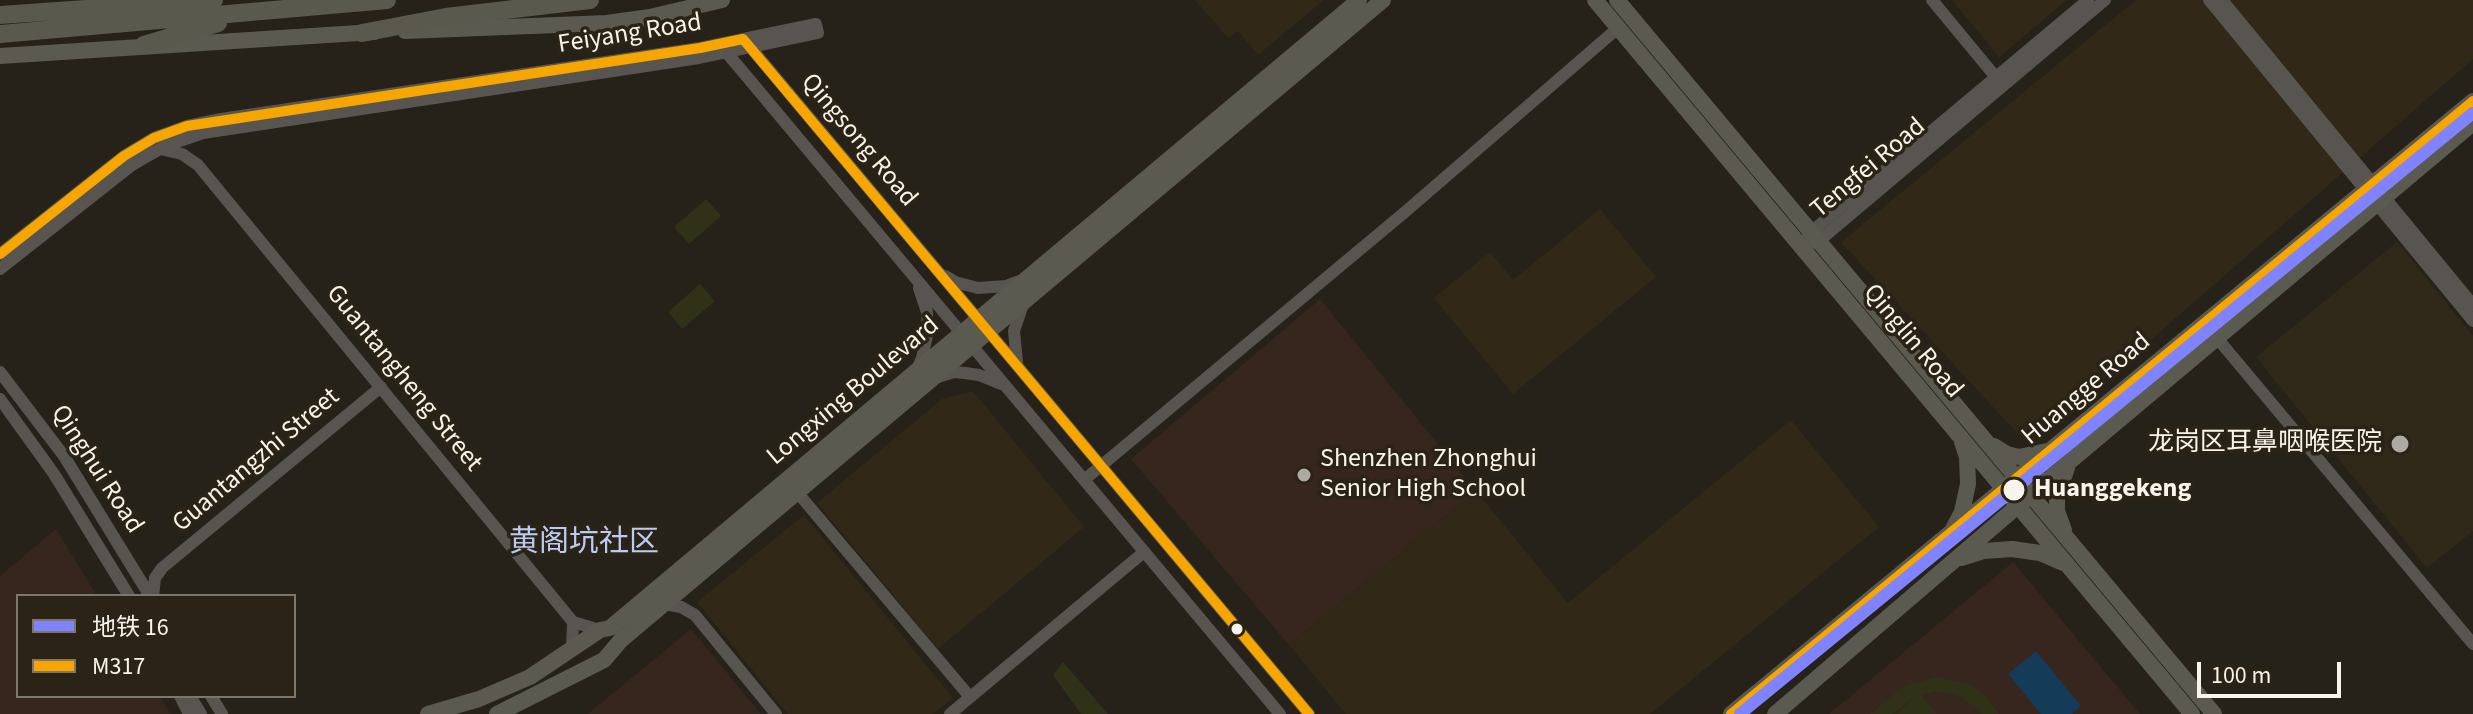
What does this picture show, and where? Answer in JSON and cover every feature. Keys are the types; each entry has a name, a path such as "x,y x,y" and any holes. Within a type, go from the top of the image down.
{"highway":[{"path":"0,15 214,0"},
{"path":"0,34 387,0"},
{"path":"362,33 446,17 581,1"},
{"path":"144,45 253,12"}],"main road":[{"path":"0,56 362,33 607,23 722,0"},
{"name":"Longxing Boulevard","path":"497,714 604,660 621,640 930,380 1030,276 1359,0"},
{"name":"Longxing Boulevard","path":"983,325 1028,298 1383,0"},
{"name":"Qinglin Road","path":"1595,0 1958,434 2069,540 2192,714"},
{"name":"Qinglin Road","path":"1617,0 1982,437 2011,484"},
{"name":"Huangge Road","path":"1731,714 2473,101"},
{"name":"Huangge Road","path":"1775,714 2473,123"},
{"name":"Longxing Boulevard","path":"428,714 479,699 530,677 600,630 610,628 914,373 966,340"},
{"path":"1948,536 1962,512 1968,484 1967,457 1958,434"},
{"path":"1982,437 2007,454 2019,457 2045,452 2059,444"},
{"path":"2069,540 2062,526 2057,497 2064,471 2072,460"},
{"name":"Qinglin Road","path":"2025,500 2068,566 2214,714"},
{"path":"1952,562 1984,551 2012,549 2040,553 2068,566"}],"street":[{"path":"1932,0 1999,82"},
{"name":"Tengfei Road","path":"1999,82 2088,0"},
{"name":"Tengfei Road","path":"1802,247 1999,82 2105,0"},
{"path":"2209,0 2368,187"},
{"path":"2222,0 2473,321"},
{"name":"Feiyang Road","path":"0,269 112,179 160,149 203,133 725,48 816,24 818,33 747,43"},
{"path":"1084,480 1405,212 1618,28"},
{"name":"Qingsong Road","path":"747,43 1309,714"},
{"path":"725,48 1280,714"},
{"name":"Feiyang Road","path":"0,254 116,161 154,138 187,126 725,48"},
{"path":"198,165 195,147 203,133"},
{"name":"Guantangheng Street","path":"160,149 182,154 198,165 573,622"},
{"path":"2379,201 2473,305"},
{"path":"936,269 955,282 978,288 1006,286 1030,276"},
{"path":"914,373 922,358 928,331 927,312 915,278"},
{"path":"1020,369 1014,331 1020,309 1028,298"},
{"path":"2217,338 2473,644"},
{"name":"Qinghui Road","path":"0,372 64,456 150,594"},
{"path":"930,380 954,372 965,373 993,379 1007,388"},
{"name":"Guantangzhi Street","path":"151,594 155,578 162,568 381,387"},
{"name":"Qinghui Road","path":"0,399 47,463 128,594"},
{"path":"797,492 970,697"},
{"path":"950,714 1144,552"},
{"name":"Guantangzhi Street","path":"131,565 142,571 162,568"},
{"path":"691,580 690,599 695,615"},
{"path":"664,604 681,607 695,615 776,714"},
{"path":"572,649 573,622 600,630"}],"shaded area":[{"path":"1195,0 1324,0 1258,55 1238,31 1228,38"},
{"path":"1952,0 2067,0 1999,57"},
{"path":"2136,0 2473,0 2473,59 2029,446 1841,242"},
{"path":"1600,209 1656,277 1513,394 1434,298 1490,252 1513,280"},
{"name":"龙岗区耳鼻咽喉医院","path":"2397,242 2473,336 2473,531 2427,568 2256,357"},
{"name":"Shenzhen Zhonghui Senior High School","path":"1320,299 1476,491 1289,645 1131,459"},
{"path":"973,391 1084,527 938,649 817,503 942,399"},
{"path":"1791,420 1879,527 1650,714 1346,714 1289,645 1476,491 1568,603"},
{"path":"804,515 953,698 933,714 788,714 697,602"},
{"path":"56,529 96,594 16,594 16,698 160,698 171,714 0,714 0,576"},
{"path":"2013,562 2140,714 1829,714"},
{"path":"691,629 761,714 589,713"}],"green space":[{"path":"706,199 721,216 689,244 674,227"},
{"path":"700,284 715,301 682,329 668,312"},
{"path":"1063,662 1108,714 1081,714 1053,675"},
{"path":"1937,677 1969,684 1986,697 1999,714 1982,714 1962,697 1937,691 1921,695 1937,714 1897,714 1916,696 1892,714 1870,714 1906,685"}],"water":[{"path":"2036,651 2081,706 2072,714 2041,714 2008,674"}],"metro line":[{"name":"16","path":"1740,714 2473,113"}],"transit line":[{"name":"M317","path":"0,254 124,156 154,138 187,126 743,39 1309,714"},
{"name":"M317","path":"1731,714 2473,101"}],"place":[{"name":"龙岗区耳鼻咽喉医院","path":"2400,444"},
{"name":"Shenzhen Zhonghui Senior High School","path":"1304,475"},
{"name":"Huanggekeng","path":"2014,490"}],"district":[{"name":"黄阁坑社区","path":"584,544"}]}
